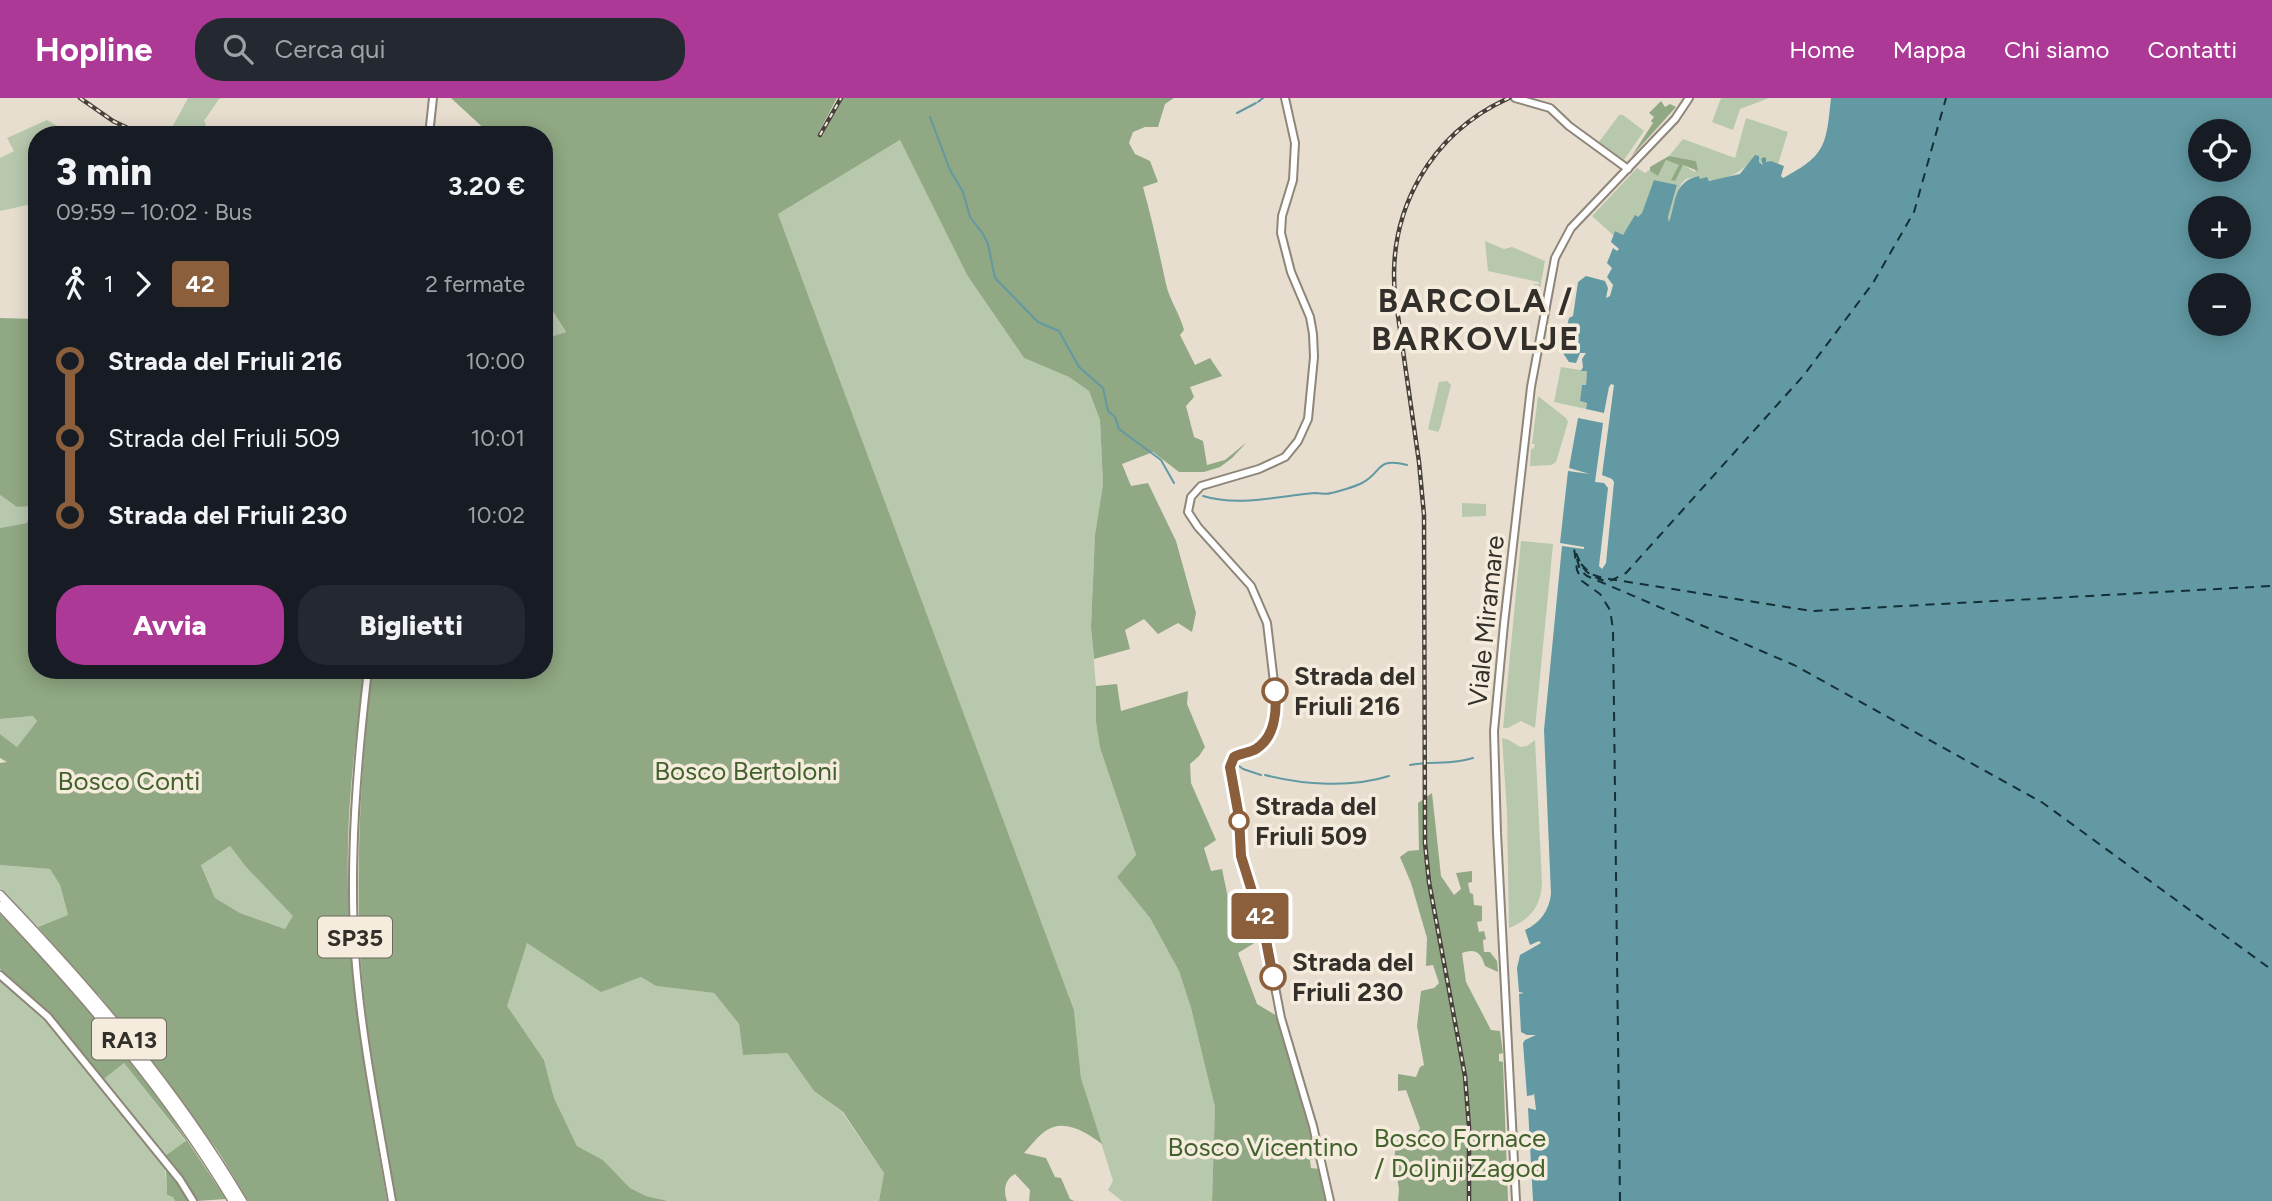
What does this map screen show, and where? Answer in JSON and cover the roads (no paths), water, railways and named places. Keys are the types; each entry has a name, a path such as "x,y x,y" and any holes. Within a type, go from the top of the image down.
{"highway":[{"name":"RA13","path":"0,895 92,999 160,1084 181,1113 233,1201"},
{"name":"RA13","path":"0,906 60,963"},
{"path":"181,1113 242,1201"}],"main road":[{"path":"430,126 433,98"},
{"path":"1285,98 1296,137 1293,180 1282,216 1281,233 1294,284 1312,326 1314,356 1308,419 1298,441 1284,457 1259,469 1201,486 1191,497 1188,512 1198,527 1251,586 1267,623 1276,714 1266,739 1258,748 1234,757 1231,772 1239,817 1241,856 1264,930 1280,1018 1315,1133 1330,1201"},
{"path":"1515,98 1550,108 1628,169"},
{"name":"Viale Miramare","path":"1516,1201 1494,754 1503,624 1531,387 1555,258 1566,234 1675,119 1689,98"},
{"name":"SP35","path":"367,679 357,781 354,857 355,953 371,1076 392,1201"},
{"path":"0,975 48,1017 163,1158 193,1201"}],"water":[{"path":"1831,98 2272,98 2272,1201 1533,1201 1528,1108 1536,1110 1534,1093 1527,1096 1523,1043 1536,1035 1521,1032 1519,994 1524,993 1519,992 1517,968 1520,955 1541,943 1539,941 1530,945 1525,930 1543,916 1551,894 1544,730 1562,546 1584,549 1560,543 1568,471 1590,474 1569,468 1578,418 1603,423 1595,482 1604,483 1608,488 1599,566 1602,569 1606,563 1614,482 1602,475 1614,385 1609,387 1604,413 1586,409 1587,403 1580,401 1582,385 1586,385 1587,371 1581,371 1582,359 1586,353 1580,353 1576,363 1569,362 1557,344 1557,333 1566,330 1569,318 1573,316 1578,282 1586,276 1605,281 1608,288 1606,298 1610,296 1613,285 1607,277 1612,268 1607,263 1613,248 1617,251 1619,249 1611,242 1615,231 1623,235 1635,215 1638,217 1642,213 1654,180 1677,185 1669,222 1680,187 1691,179 1699,176 1700,179 1707,177 1709,181 1740,174 1755,155 1759,156 1759,162 1763,165 1761,159 1764,157 1766,162 1784,166 1781,176 1783,178 1816,155 1825,137"}],"waterway":[{"path":"1258,102 1263,98"},
{"path":"1237,113 1256,103"},
{"path":"930,117 950,170 963,192 970,217 988,244 995,278 1038,322 1059,331 1079,367 1103,388 1108,411 1115,417 1119,429 1161,460 1174,483"},
{"path":"1203,496 1245,501 1315,493 1329,494 1362,483 1384,464 1407,465"},
{"path":"1410,765 1473,758"},
{"path":"1235,763 1261,775"},
{"path":"1265,775 1327,784 1359,782 1389,776"}],"railway":[{"path":"80,98 123,126"},
{"path":"820,135 841,98"},
{"path":"1469,1201 1469,1127 1465,1076 1429,882 1425,843 1424,515 1395,295 1394,264 1398,233 1407,205 1420,178 1437,153 1481,113 1509,98"}],"place":[{"name":"Strada del Friuli 216","path":"1275,691"},
{"name":"Strada del Friuli 509","path":"1239,821"},
{"name":"Strada del Friuli 230","path":"1273,977"}],"district":[{"name":"BARCOLA / BARKOVLJE","path":"1476,319"}],"park label":[{"name":"Bosco Bertoloni","path":"746,771"},
{"name":"Bosco Conti","path":"129,781"},
{"name":"Bosco Vicentino","path":"1263,1147"},
{"name":"Bosco Fornace / Doljnji Zagod","path":"1460,1153"}]}
